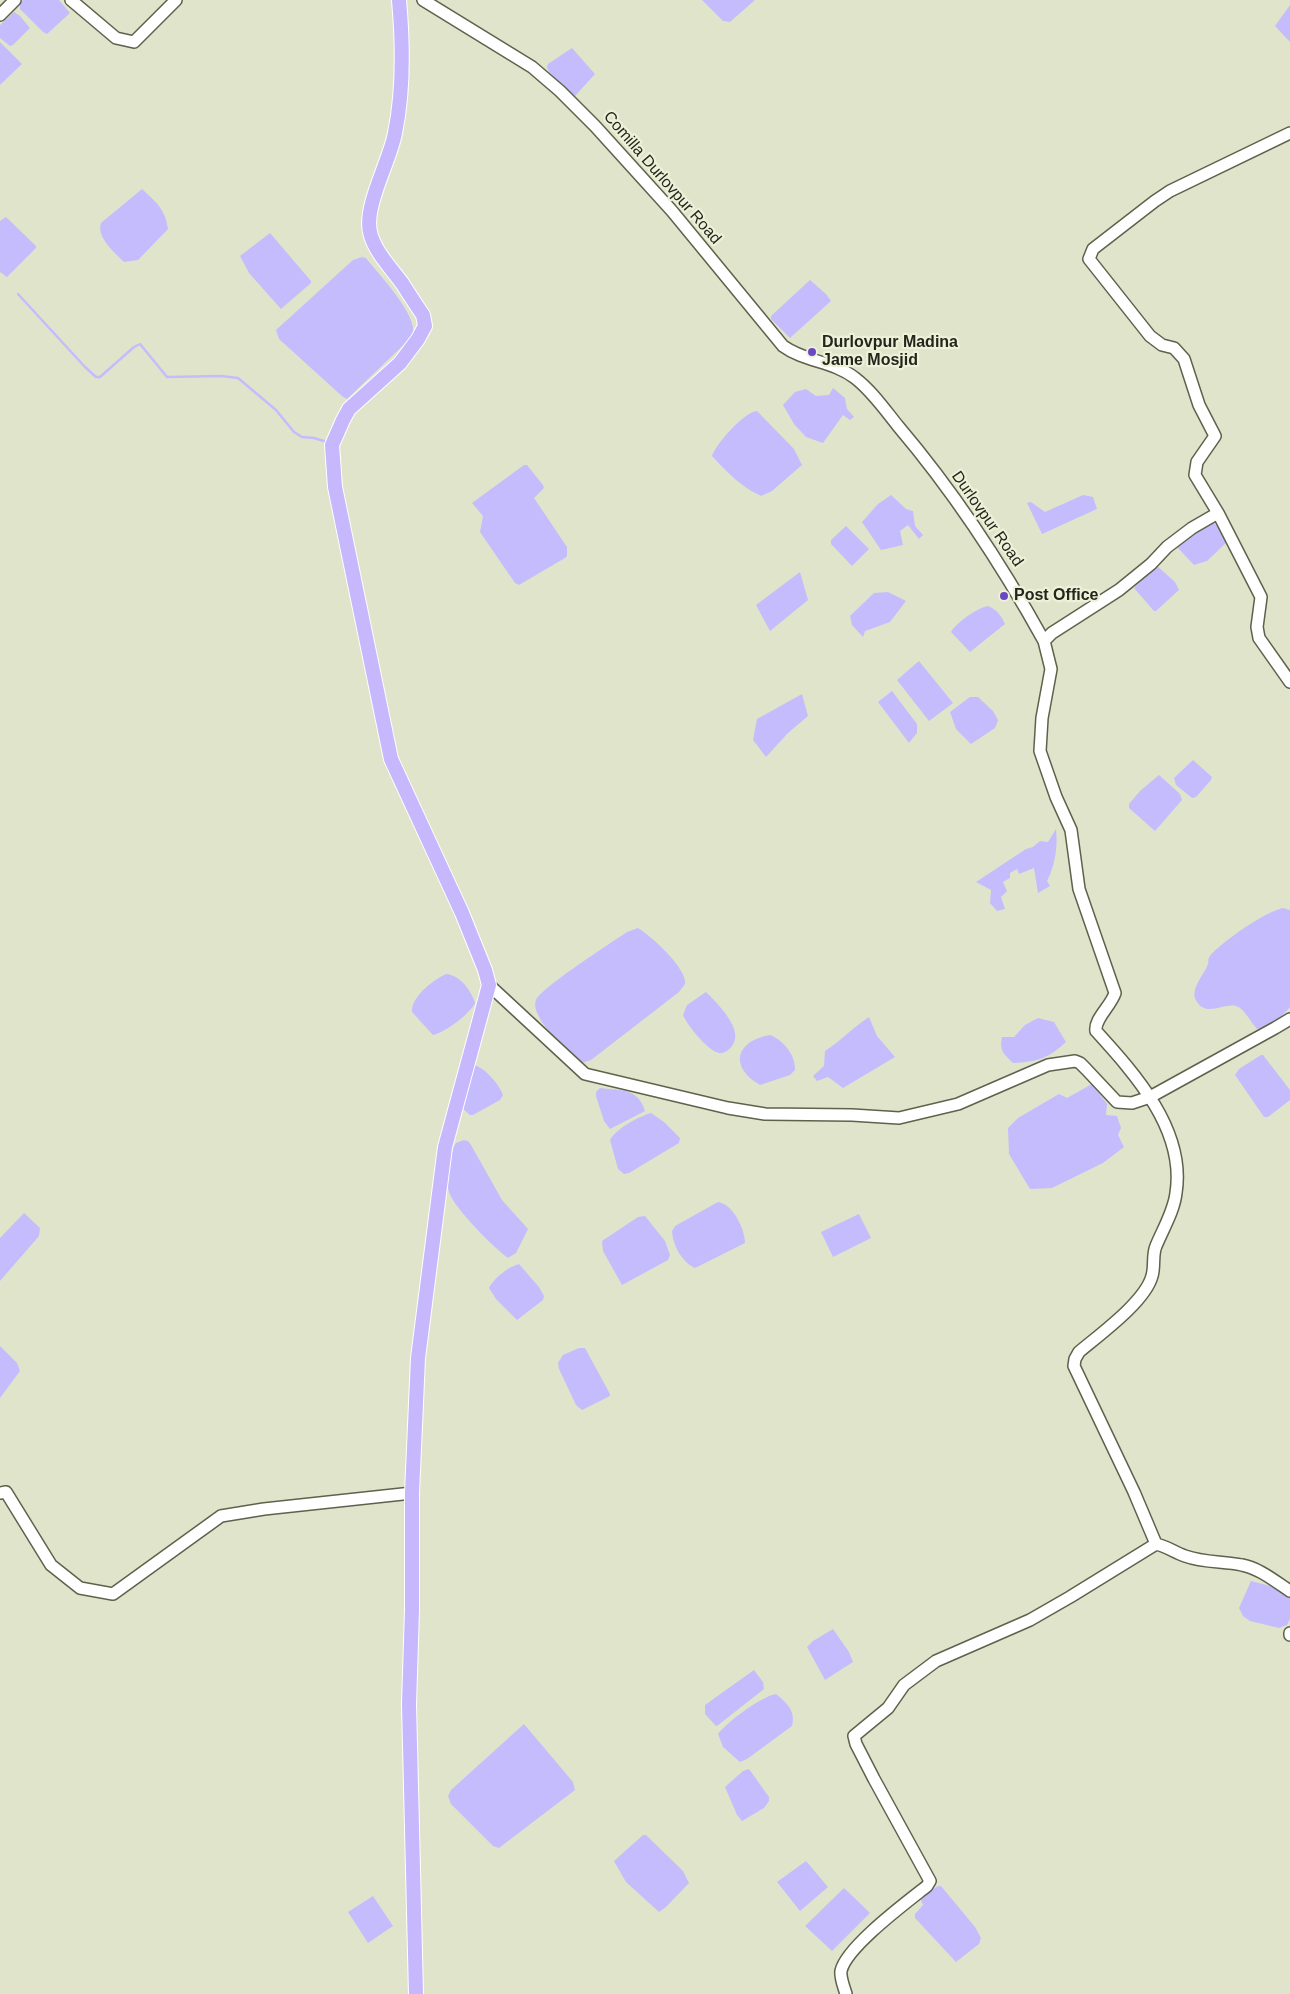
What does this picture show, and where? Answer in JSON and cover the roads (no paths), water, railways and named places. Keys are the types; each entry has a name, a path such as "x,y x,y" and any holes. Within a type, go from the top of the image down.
{"main road":[{"path":"399,0 403,62 396,131 392,149 377,186 370,217 370,232 378,251 423,315 425,326 400,363 349,409 332,445 335,487 391,760 462,913 485,970 489,985 444,1147 418,1358 412,1493 412,1610 409,1704 416,1994"}],"street":[{"path":"0,15 15,0"},
{"path":"71,0 116,38 134,42 176,0"},
{"name":"Comilla Durlovpur Road","path":"423,0 532,66 565,95 677,217 783,346 801,357 825,362 845,370 864,385"},
{"path":"1290,133 1170,191 1126,222 1093,249 1089,256 1089,259 1150,336 1162,346 1174,348 1184,359 1199,406 1215,436 1197,462 1195,475 1218,513 1261,596 1257,627 1259,638 1290,682"},
{"name":"Durlovpur Road","path":"864,385 911,442 992,553 1044,641 1051,669 1042,718 1040,751 1056,797 1071,830 1079,889 1115,993 1112,1003 1097,1021 1096,1031 1150,1097"},
{"path":"1044,641 1052,633 1112,595 1192,528 1218,513"},
{"path":"489,985 584,1074 728,1108 765,1114 852,1115 899,1118 958,1104 1048,1065 1074,1061 1080,1062 1117,1102 1132,1103 1150,1097 1290,1019"},
{"path":"1150,1097 1166,1128 1177,1171 1176,1193 1172,1209 1155,1249 1152,1276 1145,1290 1124,1315 1079,1352 1074,1366 1156,1544"},
{"path":"0,1493 6,1492 51,1565 80,1588 113,1594 221,1516 264,1509 412,1493"},
{"path":"846,1994 840,1973 844,1963 869,1934 895,1910 927,1886 930,1881 874,1779 856,1744 854,1736 888,1708 904,1685 936,1661 1030,1620 1156,1544 1167,1547 1184,1556 1210,1562 1244,1565 1255,1569 1290,1591"}],"waterway":[{"path":"18,294 96,377 100,377 134,347 140,344 167,377 221,376 238,378 276,410 294,432 302,437 327,442"}],"place":[{"name":"Durlovpur Madina Jame Mosjid","path":"812,352"},
{"name":"Post Office","path":"1004,596"}]}
